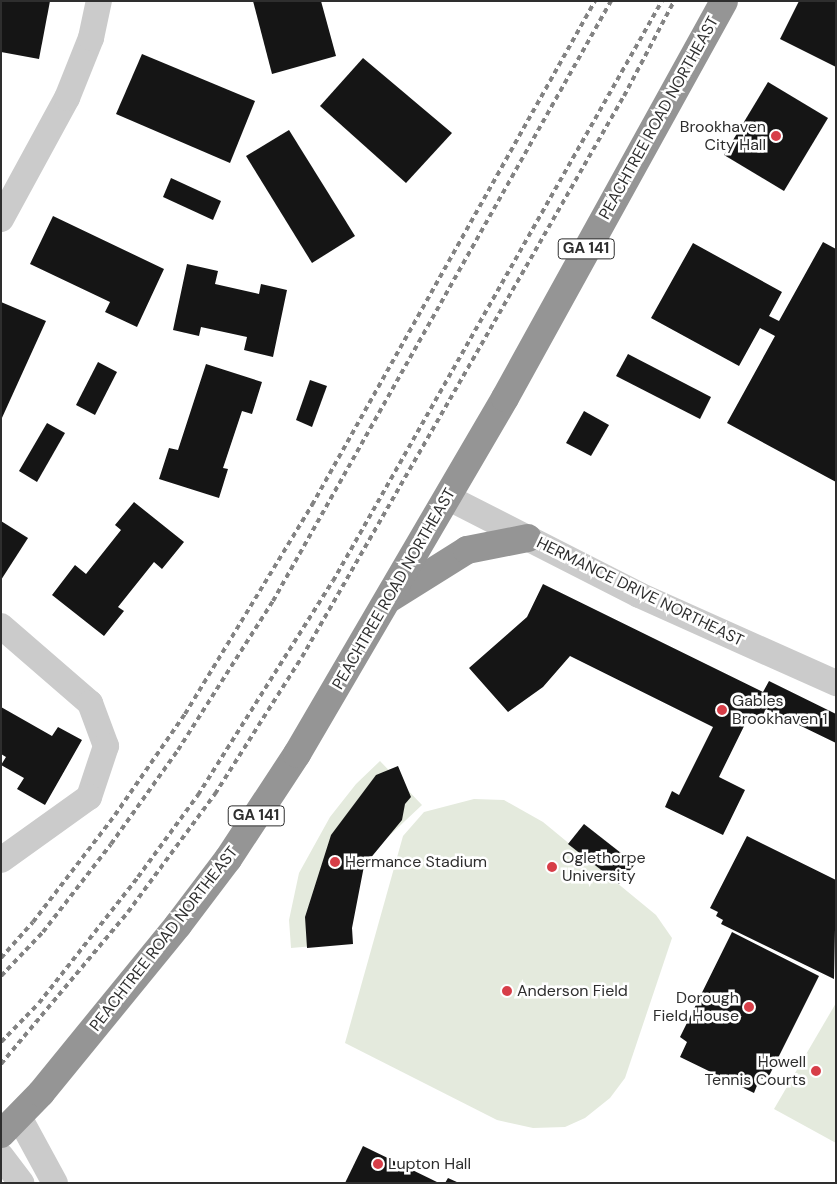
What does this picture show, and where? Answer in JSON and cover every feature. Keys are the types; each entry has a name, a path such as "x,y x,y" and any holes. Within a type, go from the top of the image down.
{"highway":[{"name":"PEACHTREE ROAD NORTHEAST","path":"10,1125 147,964 228,859 297,754 447,497 724,1"},
{"path":"387,600 468,550 528,538"}],"street":[{"path":"1,219 67,98 91,38 99,1"},
{"name":"HERMANCE DRIVE NORTHEAST","path":"447,497 639,595 835,684"},
{"path":"1,860 89,797 106,746 90,703 3,630"},
{"path":"10,1125 55,1183"},
{"path":"1,1156 21,1183"}],"shaded area":[{"name":"Hermance Stadium","path":"380,761 422,805 373,851 357,875 349,943 291,948 289,920 299,873 330,817 356,784"},
{"name":"Anderson Field","path":"474,799 504,800 543,822 656,915 672,938 625,1078 610,1098 585,1118 565,1127 533,1128 497,1120 345,1043 403,836 424,812"},
{"name":"Howell Tennis Courts","path":"836,1003 836,1143 774,1109"}],"building":[{"path":"1,1 50,1 39,59 1,52"},
{"path":"253,1 321,1 336,56 272,74"},
{"path":"799,1 836,1 836,67 780,39"},
{"path":"142,54 255,101 230,163 116,114"},
{"path":"363,58 452,133 406,183 320,106"},
{"name":"Brookhaven City Hall","path":"768,82 828,118 784,191 724,155"},
{"path":"289,130 355,236 312,263 246,156"},
{"path":"171,178 221,201 213,220 163,197"},
{"path":"53,216 164,269 137,327 105,312 110,302 30,264"},
{"path":"823,242 836,249 836,482 727,423 775,336 760,328 739,366 651,318 693,243 782,292 769,316 779,321"},
{"path":"187,264 218,271 215,284 259,294 261,284 287,290 273,357 244,350 247,337 201,327 199,336 173,330"},
{"path":"1,302 46,321 1,420"},
{"path":"628,354 711,397 700,419 616,376"},
{"path":"98,362 117,372 95,415 76,405"},
{"path":"206,364 262,382 252,414 242,411 223,468 228,469 219,498 159,479 169,448 178,450"},
{"path":"310,380 327,386 312,427 296,420"},
{"path":"584,411 609,425 591,456 566,443"},
{"path":"47,423 65,433 37,482 19,471"},
{"path":"134,502 184,542 162,569 154,562 118,607 124,611 104,636 52,595 75,565 86,574 121,530 115,525"},
{"path":"1,521 28,538 1,580"},
{"name":"Gables Brookhaven 1","path":"543,584 763,692 769,681 836,714 836,743 766,709 761,719 750,714 719,777 745,790 723,835 665,807 672,791 679,795 713,727 570,656 543,687 508,712 469,668 527,617"},
{"path":"1,707 52,736 58,727 82,740 45,805 17,789 24,778 1,765 6,757 1,754"},
{"name":"Hermance Stadium","path":"398,766 411,797 405,804 402,820 364,866 352,928 353,944 307,948 305,917 331,835 376,775"},
{"path":"584,824 635,864 619,884 568,844"},
{"path":"747,836 836,880 834,979 721,924 723,920 716,916 718,912 710,908"},
{"name":"Dorough Field House","path":"732,932 819,976 767,1080 760,1078 754,1093 680,1057 687,1042 680,1037"},
{"name":"Lupton Hall","path":"363,1146 439,1183 345,1183"},
{"name":"Lupton Hall","path":"448,1178 459,1183 445,1183"}],"railway":[{"path":"1,958 33,922 115,815 185,714 312,505 595,1"},
{"path":"1,976 43,932 111,844 178,750 273,601 611,1"},
{"path":"1,1042 39,1003 138,877 198,795 333,581 662,1"},
{"path":"1,1064 128,912 215,794 302,657 624,96 674,1"}],"place":[{"name":"Brookhaven City Hall","path":"776,136"},
{"name":"Gables Brookhaven 1","path":"722,710"},
{"name":"Hermance Stadium","path":"335,862"},
{"name":"Oglethorpe University","path":"552,867"},
{"name":"Anderson Field","path":"507,991"},
{"name":"Dorough Field House","path":"749,1007"},
{"name":"Howell Tennis Courts","path":"816,1071"},
{"name":"Lupton Hall","path":"378,1164"}]}
